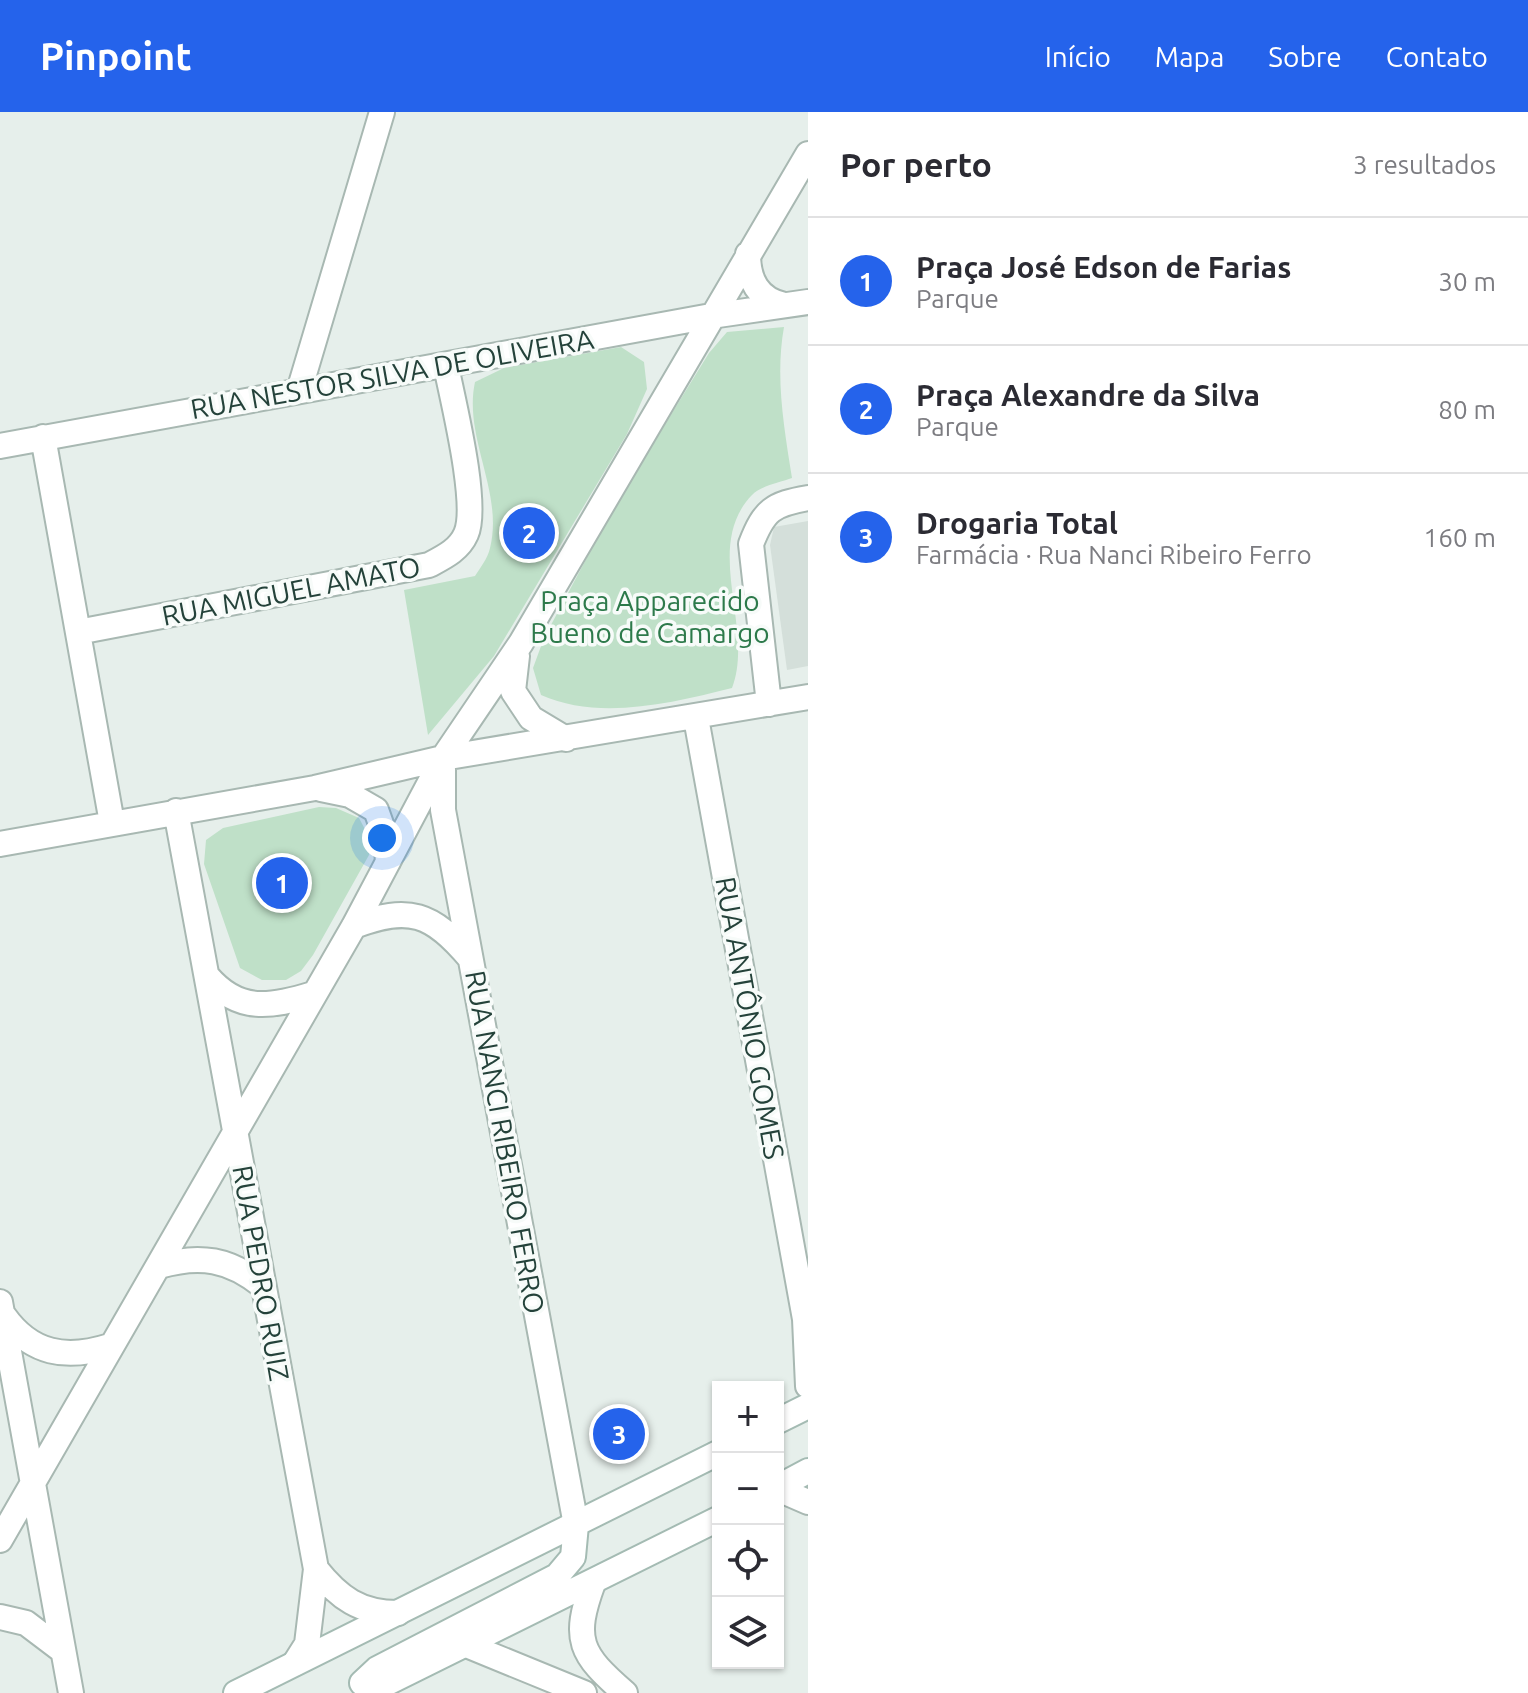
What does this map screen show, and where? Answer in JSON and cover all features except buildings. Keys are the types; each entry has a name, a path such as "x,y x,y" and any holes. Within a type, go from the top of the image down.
{"street":[{"path":"299,391 385,112"},
{"path":"0,1540 354,926 443,758 521,643 808,154"},
{"name":"RUA NESTOR SILVA DE OLIVEIRA","path":"748,254 756,289 769,302 796,303"},
{"name":"RUA NESTOR SILVA DE OLIVEIRA","path":"0,446 796,303"},
{"name":"RUA MIGUEL AMATO","path":"78,632 429,565 456,549 468,531 470,503 446,366"},
{"path":"43,437 112,823"},
{"path":"769,704 751,544 760,519 780,503 808,498"},
{"path":"521,643 512,675 513,691 531,718 566,739"},
{"path":"0,844 315,788 443,758 808,697"},
{"name":"RUA ANTÔNIO GOMES","path":"696,718 806,1323 804,1353 808,1386"},
{"name":"RUA NANCI RIBEIRO FERRO","path":"443,758 443,810 576,1525"},
{"path":"315,788 350,795 376,810 386,838 388,862"},
{"name":"RUA PEDRO RUIZ","path":"176,811 316,1569 307,1644 295,1663"},
{"path":"354,926 398,913 420,917 438,925 472,960"},
{"path":"208,977 227,998 253,1004 281,1004 313,994"},
{"path":"159,1266 184,1259 229,1263 263,1286"},
{"path":"1,1308 28,1343 76,1353 110,1346"},
{"path":"1,1308 71,1693"},
{"name":"RUA ANTÔNIO GOMES","path":"784,1410 804,1353"},
{"path":"784,1418 808,1406"},
{"path":"236,1693 712,1456"},
{"path":"784,1485 808,1471"},
{"path":"784,1491 808,1502"},
{"path":"367,1693 712,1522"},
{"path":"352,1693 377,1669 557,1576 573,1557 576,1525"},
{"path":"316,1569 344,1600 366,1609 398,1613"},
{"path":"593,1583 582,1612 582,1645 597,1669 625,1693"},
{"path":"0,1617 26,1623 63,1651"},
{"path":"464,1644 584,1693"}],"shaded area":[{"path":"808,521 808,666 787,670 770,545 774,527"}],"green space":[{"name":"Praça Apparecido Bueno de Camargo","path":"784,327 780,383 792,478 752,495 738,516 731,539 730,563 738,640 732,688 660,704 611,708 563,703 541,695 533,668 544,638 614,507 709,353 727,332"},
{"path":"621,347 644,362 647,389 627,434 494,656 428,735 404,590 475,576 489,552 492,507 474,423 475,382 504,368"},
{"path":"319,807 336,808 359,818 370,839 369,855 301,971 286,980 262,980 240,968 204,864 206,840 223,828"}],"place":[{"name":"Praça Alexandre da Silva","path":"529,533"},
{"name":"Praça José Edson de Farias","path":"282,883"},
{"name":"Drogaria Total","path":"619,1434"}]}
